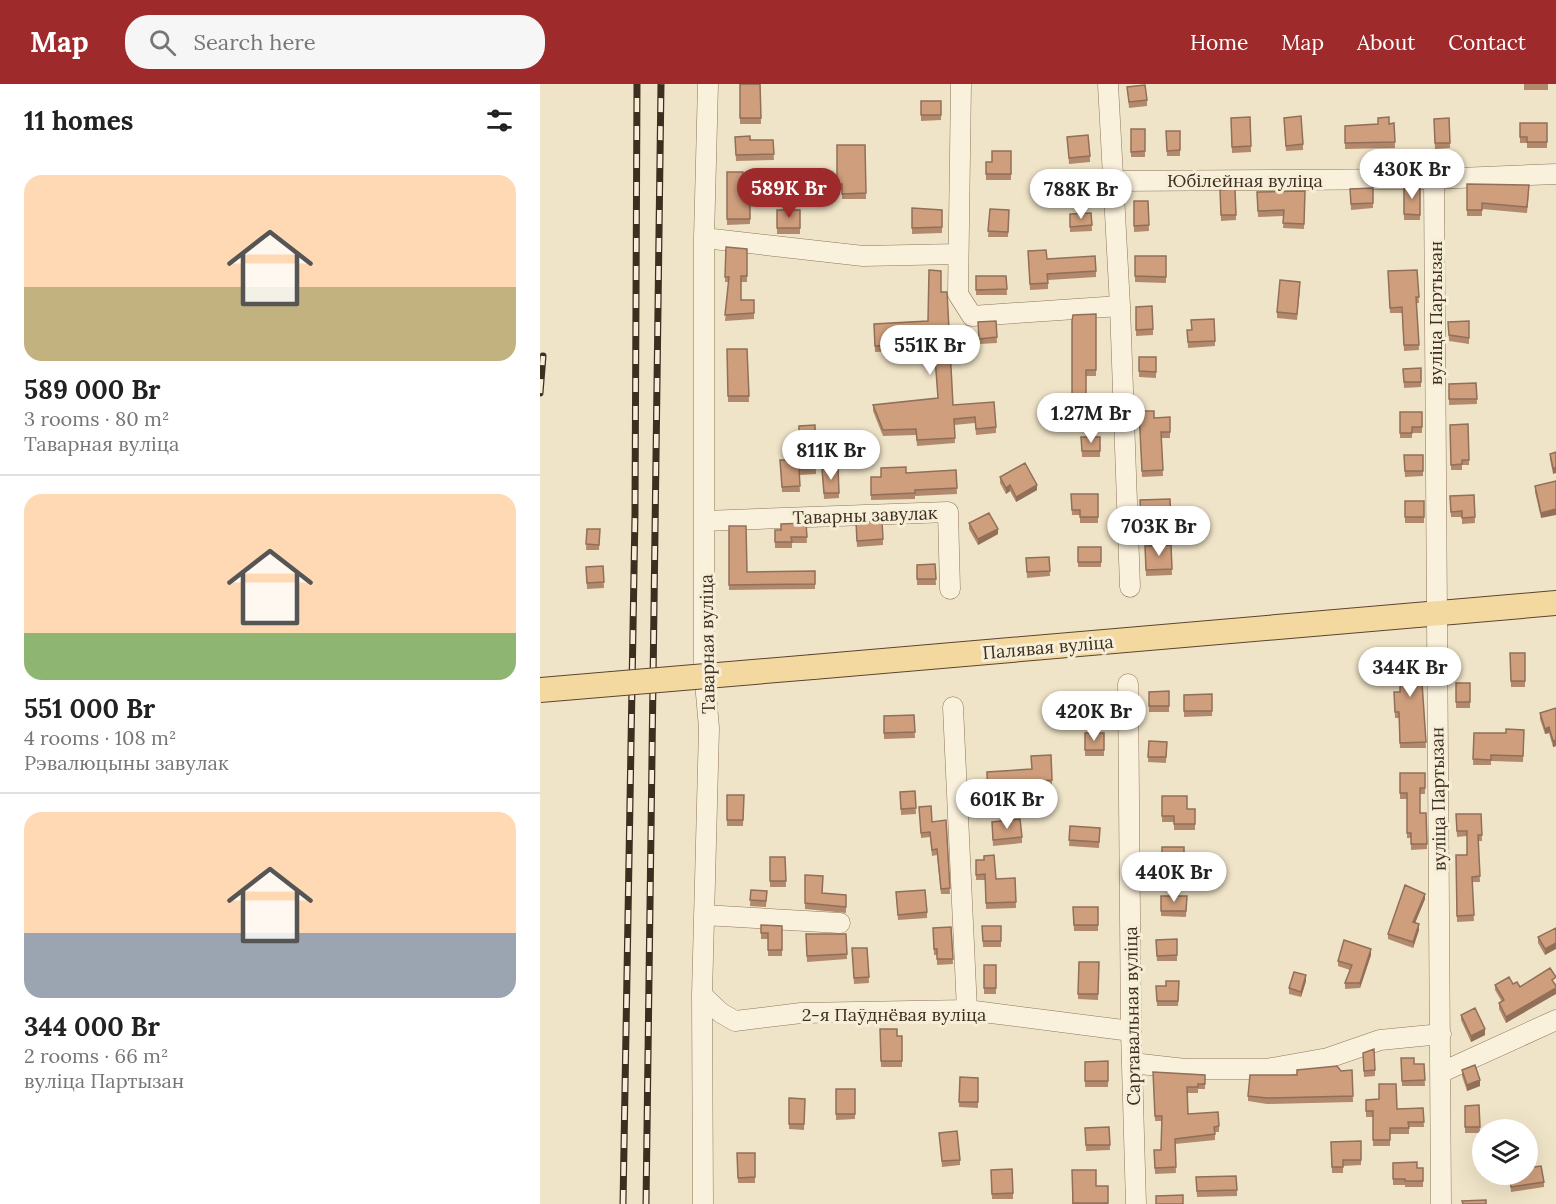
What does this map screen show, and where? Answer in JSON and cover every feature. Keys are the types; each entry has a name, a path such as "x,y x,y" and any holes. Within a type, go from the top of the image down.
{"main road":[{"name":"Палявая вуліца","path":"540,690 1556,603"}],"street":[{"name":"Таварная вуліца","path":"703,1204 702,995 709,728 704,671 704,238 708,84"},
{"path":"961,84 958,294 972,316 1120,306"},
{"path":"1108,84 1120,306 1130,587"},
{"name":"Юбілейная вуліца","path":"1114,181 1434,179 1556,174"},
{"name":"вуліца Партызан","path":"1434,179 1436,612 1442,1072 1441,1204"},
{"path":"704,238 863,256 957,254"},
{"name":"Таварны завулак","path":"704,521 948,512 950,589"},
{"name":"Сартавальная вуліца","path":"1128,684 1131,1031 1136,1204"},
{"path":"953,707 967,1010"},
{"path":"704,915 840,923"},
{"name":"2-я Паўднёвая вуліца","path":"702,995 721,1013 735,1021 801,1013 967,1010 1131,1031"},
{"path":"1442,1072 1556,1020"},
{"path":"1132,1063 1185,1069 1266,1069 1328,1058 1380,1041 1441,1034"}],"building":[{"path":"740,84 760,84 761,118 740,118"},
{"path":"1145,85 1147,100 1129,102 1127,87"},
{"path":"921,101 941,101 941,115 921,115"},
{"path":"1301,116 1303,144 1286,146 1284,118"},
{"path":"1250,117 1251,146 1232,147 1231,118"},
{"path":"1389,117 1389,124 1394,123 1395,142 1345,143 1345,126 1378,124 1378,118"},
{"path":"1449,118 1450,143 1435,143 1434,119"},
{"path":"1520,123 1547,123 1547,142 1527,142 1527,137 1520,137"},
{"path":"1131,129 1145,129 1145,151 1131,152"},
{"path":"1166,131 1180,131 1180,150 1167,151"},
{"path":"1088,135 1090,156 1069,158 1067,137"},
{"path":"750,136 750,140 773,140 774,154 736,155 735,137"},
{"path":"837,145 865,145 866,193 842,194 842,184 837,185"},
{"path":"992,151 1011,151 1011,174 986,174 986,162 992,162"},
{"path":"727,172 743,172 743,179 750,179 750,219 727,219"},
{"path":"1467,184 1529,185 1527,207 1482,203 1482,210 1467,210"},
{"path":"1404,186 1420,186 1420,215 1404,214"},
{"path":"1373,188 1373,203 1351,204 1350,189"},
{"path":"1235,189 1236,215 1221,215 1220,190"},
{"path":"1305,191 1304,224 1283,223 1284,210 1258,211 1257,192"},
{"path":"1134,201 1148,201 1149,225 1134,226"},
{"path":"912,208 942,210 942,227 912,228"},
{"path":"990,209 1009,210 1008,232 988,231"},
{"path":"777,210 800,210 800,228 777,228"},
{"path":"1091,213 1092,225 1070,227 1070,214"},
{"path":"726,247 747,249 747,276 741,276 741,300 754,300 754,313 725,315 729,277 725,277"},
{"path":"1046,250 1047,259 1095,256 1096,271 1047,274 1048,283 1030,284 1028,251"},
{"path":"1135,256 1166,256 1166,277 1135,276"},
{"path":"929,270 941,271 941,292 947,292 953,405 994,402 996,427 976,429 975,417 954,419 955,438 917,440 916,429 883,430 873,405 938,398 934,343 875,346 874,324 928,321"},
{"path":"1417,270 1419,345 1404,345 1402,307 1390,308 1388,271"},
{"path":"976,276 1006,276 1007,289 976,290"},
{"path":"1280,280 1300,282 1297,314 1277,312"},
{"path":"1152,306 1153,329 1136,330 1136,307"},
{"path":"1096,314 1096,370 1086,370 1086,395 1099,395 1099,412 1075,413 1075,405 1072,406 1073,315"},
{"path":"1214,319 1215,341 1188,342 1187,330 1192,330 1191,320"},
{"path":"996,321 997,337 979,339 978,322"},
{"path":"1469,321 1469,338 1449,335 1448,322"},
{"path":"727,349 747,349 749,396 728,396"},
{"path":"1139,357 1156,357 1156,372 1139,371"},
{"path":"1421,368 1421,382 1404,382 1403,369"},
{"path":"1476,383 1477,399 1449,399 1449,384"},
{"path":"1139,411 1154,411 1154,418 1170,417 1170,432 1161,432 1163,470 1142,471"},
{"path":"1400,412 1422,412 1422,427 1412,427 1412,433 1400,433"},
{"path":"1468,424 1469,460 1462,460 1462,464 1451,465 1450,425"},
{"path":"815,425 816,468 799,469 800,486 782,487 780,460 794,460 793,437 799,437 799,426"},
{"path":"1081,437 1100,437 1100,451 1082,451"},
{"path":"1556,452 1556,468 1553,468 1550,454"},
{"path":"1404,455 1423,455 1423,471 1405,471"},
{"path":"1025,463 1037,485 1016,497 1010,485 1006,488 1000,477"},
{"path":"906,467 906,473 956,470 957,488 871,495 871,477 881,477 881,468"},
{"path":"838,468 839,493 824,493 822,469"},
{"path":"1556,481 1556,509 1541,513 1535,486"},
{"path":"1071,494 1098,494 1098,517 1080,517 1080,510 1072,510"},
{"path":"1474,495 1475,517 1462,518 1462,511 1451,512 1450,496"},
{"path":"1170,499 1171,521 1141,521 1140,500"},
{"path":"1405,501 1424,501 1424,517 1405,517"},
{"path":"989,513 998,529 978,539 969,523"},
{"path":"882,521 883,539 857,541 856,522"},
{"path":"806,523 807,537 791,537 792,542 775,542 775,530 781,530 781,524"},
{"path":"729,526 746,526 747,572 815,571 815,584 729,585"},
{"path":"587,529 600,529 599,545 586,544"},
{"path":"1171,545 1172,569 1146,570 1145,546"},
{"path":"1078,547 1101,547 1101,562 1078,562"},
{"path":"1049,557 1050,571 1027,572 1026,558"},
{"path":"935,564 936,579 917,579 917,565"},
{"path":"603,566 604,582 587,583 586,567"},
{"path":"1420,653 1426,742 1400,743 1399,712 1395,712 1394,692 1400,692 1400,669 1392,670 1392,654"},
{"path":"1510,653 1525,653 1525,681 1511,681"},
{"path":"1456,683 1470,683 1470,702 1456,702"},
{"path":"1169,691 1169,706 1149,706 1149,692"},
{"path":"1212,694 1212,711 1184,711 1184,695"},
{"path":"1556,708 1556,740 1553,741 1549,727 1545,729 1540,713"},
{"path":"914,715 915,732 884,733 884,716"},
{"path":"1506,729 1524,730 1523,756 1491,755 1491,760 1473,759 1474,733 1506,733"},
{"path":"1085,733 1104,733 1104,750 1085,750"},
{"path":"1149,741 1167,742 1166,757 1148,757"},
{"path":"1051,755 1052,780 1012,783 1013,798 988,800 987,772 1032,769 1031,756"},
{"path":"1400,773 1425,773 1425,788 1420,788 1420,813 1426,813 1427,844 1411,844 1411,833 1407,833 1407,793 1400,793"},
{"path":"915,791 916,808 901,809 900,792"},
{"path":"727,795 744,795 743,820 727,820"},
{"path":"1162,796 1187,796 1187,809 1195,809 1195,824 1174,824 1174,816 1162,816"},
{"path":"931,806 932,822 946,820 950,888 941,889 937,849 932,850 930,832 921,833 919,807"},
{"path":"1456,814 1481,814 1482,835 1478,835 1480,876 1472,877 1474,915 1457,916 1456,855 1467,855 1467,831 1457,831"},
{"path":"1020,819 1022,837 993,840 992,822"},
{"path":"1070,826 1100,828 1099,842 1069,840"},
{"path":"1162,847 1184,847 1184,864 1162,864"},
{"path":"994,855 996,879 1015,878 1016,902 986,903 985,874 976,875 976,860 984,860 984,856"},
{"path":"770,857 785,857 786,881 770,881"},
{"path":"805,875 823,876 822,893 846,895 846,907 805,903"},
{"path":"1405,885 1425,894 1413,922 1419,924 1413,942 1388,934"},
{"path":"751,890 767,891 766,901 750,900"},
{"path":"925,890 927,912 898,915 896,892"},
{"path":"1161,896 1187,896 1186,911 1161,911"},
{"path":"1073,907 1098,907 1098,925 1074,925"},
{"path":"761,925 782,926 782,950 768,950 768,933 761,933"},
{"path":"982,926 1001,926 1001,941 983,941"},
{"path":"951,927 953,959 937,959 933,928"},
{"path":"1556,928 1556,943 1545,949 1538,937"},
{"path":"806,934 846,934 847,954 807,956"},
{"path":"1177,939 1177,955 1157,956 1156,940"},
{"path":"1344,940 1371,949 1360,983 1345,983 1352,965 1338,961"},
{"path":"852,948 867,948 869,977 854,978"},
{"path":"1079,962 1099,962 1098,994 1078,994"},
{"path":"984,965 996,965 996,988 984,988"},
{"path":"1550,968 1556,977 1552,980 1556,988 1506,1017 1499,1003 1504,1000 1495,985 1509,977 1513,984 1517,982 1520,987"},
{"path":"1294,972 1306,975 1301,992 1289,988"},
{"path":"1166,981 1179,981 1178,1001 1157,1001 1156,986 1166,986"},
{"path":"1475,1008 1485,1029 1471,1036 1461,1015"},
{"path":"880,1029 897,1029 897,1036 902,1036 902,1061 881,1061"},
{"path":"1374,1049 1375,1070 1364,1071 1363,1053"},
{"path":"1401,1058 1414,1058 1414,1064 1424,1064 1425,1080 1402,1081"},
{"path":"1108,1061 1108,1081 1085,1081 1085,1062"},
{"path":"1475,1065 1480,1080 1467,1085 1462,1070"},
{"path":"1337,1066 1341,1071 1352,1070 1353,1096 1267,1098 1248,1096 1250,1075 1297,1075 1297,1070"},
{"path":"1153,1072 1205,1075 1205,1084 1198,1084 1198,1087 1187,1087 1188,1114 1218,1112 1219,1126 1214,1127 1215,1134 1175,1139 1176,1167 1155,1168 1154,1150 1161,1150 1162,1116 1155,1116"},
{"path":"960,1077 978,1078 978,1102 959,1102"},
{"path":"1379,1084 1396,1084 1397,1109 1423,1108 1424,1122 1408,1122 1409,1128 1390,1128 1390,1140 1373,1140 1373,1111 1366,1111 1366,1100 1379,1099"},
{"path":"836,1089 855,1089 855,1114 836,1114"},
{"path":"789,1098 805,1099 804,1124 789,1124"},
{"path":"1479,1105 1480,1119 1472,1119 1472,1127 1465,1127 1465,1106"},
{"path":"1109,1127 1110,1145 1086,1145 1085,1128"},
{"path":"957,1131 960,1160 942,1161 939,1133"},
{"path":"1361,1141 1361,1160 1343,1160 1343,1167 1332,1167 1331,1142"},
{"path":"737,1153 755,1153 755,1177 738,1178"},
{"path":"1417,1162 1417,1168 1423,1168 1423,1181 1393,1179 1393,1163"},
{"path":"1538,1166 1541,1166 1544,1182 1538,1183"},
{"path":"1012,1169 1013,1193 992,1194 991,1170"},
{"path":"1072,1170 1096,1170 1096,1186 1108,1186 1108,1203 1073,1203"},
{"path":"1236,1176 1237,1190 1197,1191 1196,1177"},
{"path":"1183,1195 1183,1204 1156,1204 1156,1196"},
{"path":"1486,1200 1486,1204 1463,1204 1462,1201"}],"railway":[{"path":"623,1204 635,514 637,84"},
{"path":"646,1204 661,84"},
{"path":"540,393 543,356"}]}
